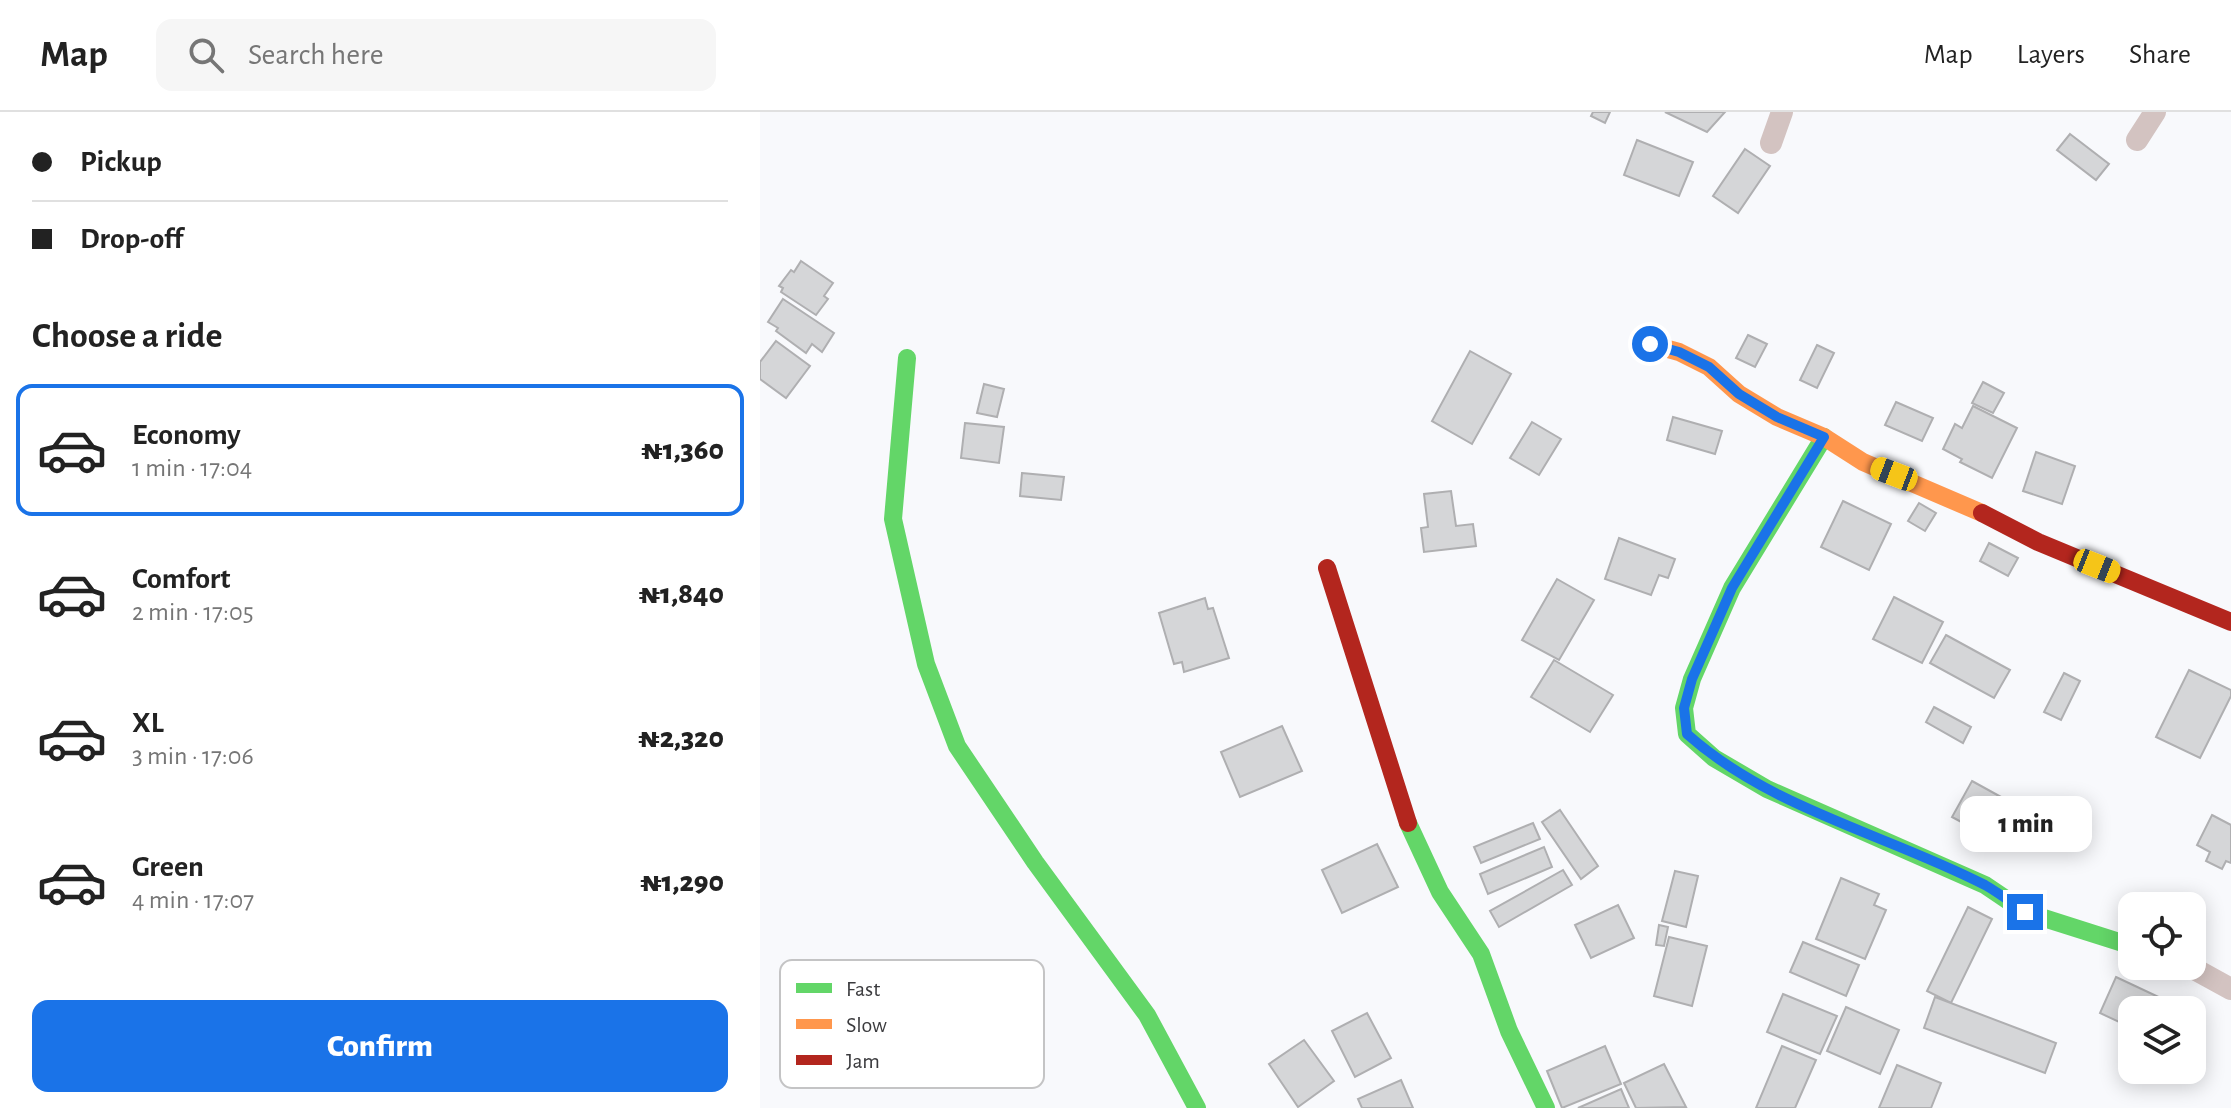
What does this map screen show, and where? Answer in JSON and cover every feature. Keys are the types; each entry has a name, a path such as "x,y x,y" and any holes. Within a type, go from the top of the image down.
{"street":[{"path":"1771,143 1782,112"},
{"path":"2137,140 2155,112"},
{"path":"1650,344 1679,352 1709,367 1739,394 1777,417 1824,437 1863,462 1966,505 2038,542 2231,622"},
{"path":"907,358 893,519 926,664 957,746 1035,862 1147,1015 1197,1108"},
{"path":"1824,437 1732,588 1692,679 1684,708 1687,734 1714,758 1767,789 1985,885 2025,912 2118,942"},
{"path":"1327,568 1404,815 1440,892 1481,954 1509,1031 1546,1108"},
{"path":"2206,975 2231,989"}],"building":[{"path":"1593,112 1610,112 1605,123 1591,116"},
{"path":"1665,112 1725,112 1707,132"},
{"path":"2070,134 2109,164 2096,180 2057,150"},
{"path":"1637,140 1693,162 1679,196 1624,175"},
{"path":"1745,149 1770,166 1738,213 1713,196"},
{"path":"801,261 833,283 824,296 828,299 816,315 781,292 783,288 779,286"},
{"path":"783,299 834,333 822,352 812,344 806,353 768,322"},
{"path":"1748,335 1767,344 1755,367 1736,358"},
{"path":"776,341 810,366 786,398 760,379 760,362"},
{"path":"1817,345 1834,353 1817,388 1800,380"},
{"path":"1470,351 1511,374 1472,444 1432,421"},
{"path":"1983,382 2004,393 1993,413 1972,403"},
{"path":"984,384 1004,389 997,417 977,413"},
{"path":"1896,402 1933,418 1922,441 1885,425"},
{"path":"1973,406 2017,428 1992,478 1960,462 1962,459 1943,449 1955,424 1962,428"},
{"path":"1673,417 1722,431 1715,454 1667,440"},
{"path":"1532,422 1561,439 1539,475 1510,458"},
{"path":"965,423 1004,427 999,463 961,458"},
{"path":"2036,452 2075,466 2062,504 2023,491"},
{"path":"1022,473 1064,477 1061,500 1020,496"},
{"path":"1451,491 1456,526 1473,524 1476,546 1424,552 1421,528 1428,527 1424,494"},
{"path":"1843,501 1891,524 1869,570 1821,547"},
{"path":"1919,503 1936,513 1925,531 1908,521"},
{"path":"1619,538 1675,559 1668,578 1659,575 1651,595 1605,579"},
{"path":"1989,543 2018,558 2008,576 1980,561"},
{"path":"1557,579 1594,600 1559,660 1522,640"},
{"path":"1894,597 1943,622 1922,663 1873,639"},
{"path":"1205,598 1208,609 1213,608 1229,658 1184,672 1182,662 1174,664 1159,613"},
{"path":"1946,635 2010,670 1994,698 1930,663"},
{"path":"1554,660 1613,695 1590,732 1531,697"},
{"path":"2189,670 2231,690 2231,696 2200,758 2156,737"},
{"path":"2064,673 2080,681 2061,720 2044,712"},
{"path":"1934,707 1971,727 1963,743 1926,722"},
{"path":"1282,726 1302,771 1240,797 1221,752"},
{"path":"1972,781 2021,808 2001,843 1984,834 1981,839 1964,830 1967,825 1952,817"},
{"path":"1560,810 1598,866 1581,879 1542,822"},
{"path":"2212,815 2231,825 2231,863 2226,861 2222,869 2206,861 2210,852 2197,845"},
{"path":"1533,823 1540,839 1481,863 1474,847"},
{"path":"1377,844 1398,887 1342,913 1322,870"},
{"path":"1544,847 1552,867 1488,894 1480,874"},
{"path":"1563,870 1572,885 1499,927 1490,911"},
{"path":"1675,871 1698,876 1686,927 1662,921"},
{"path":"1841,878 1879,894 1874,905 1886,910 1865,959 1816,939"},
{"path":"1618,905 1634,938 1591,958 1575,925"},
{"path":"1968,907 1992,919 1951,1003 1927,991"},
{"path":"1659,925 1668,927 1664,946 1656,945"},
{"path":"1669,937 1707,946 1692,1006 1654,996"},
{"path":"1803,942 1859,965 1846,996 1790,972"},
{"path":"2116,977 2156,996 2118,996 2118,1021 2100,1013"},
{"path":"1783,994 1837,1016 1820,1054 1767,1032"},
{"path":"1935,997 2056,1043 2045,1073 1924,1028"},
{"path":"1846,1007 1899,1030 1880,1074 1827,1051"},
{"path":"1367,1013 1391,1058 1355,1077 1332,1031"},
{"path":"1304,1040 1334,1081 1298,1107 1269,1064"},
{"path":"1605,1046 1621,1084 1562,1108 1547,1071"},
{"path":"1782,1046 1816,1060 1795,1108 1756,1108"},
{"path":"1664,1064 1686,1107 1636,1108 1624,1083"},
{"path":"1897,1065 1941,1083 1931,1108 1879,1108"},
{"path":"1401,1080 1413,1108 1362,1108 1358,1099"},
{"path":"1621,1089 1629,1108 1578,1108"}],"traffic: fast":[{"path":"907,358 893,519 926,664 957,746 1035,862 1147,1015 1197,1108"},
{"path":"1824,437 1732,588 1692,679 1684,708 1687,734 1714,758 1767,789 1985,885 2025,912 2118,942"},
{"path":"1408,823 1440,892 1481,954 1509,1031 1546,1108"}],"traffic: slow":[{"path":"1650,344 1679,352 1709,367 1739,394 1777,417 1824,437 1863,462 1982,513"}],"traffic: jam":[{"path":"1982,513 2038,542 2231,622"},
{"path":"1327,568 1408,823"}],"route":[{"path":"1650,344 1679,352 1709,367 1739,394 1777,417 1824,437 1732,588 1692,679 1684,708 1687,734 1714,758 1767,789 1985,885 2025,912"}]}
